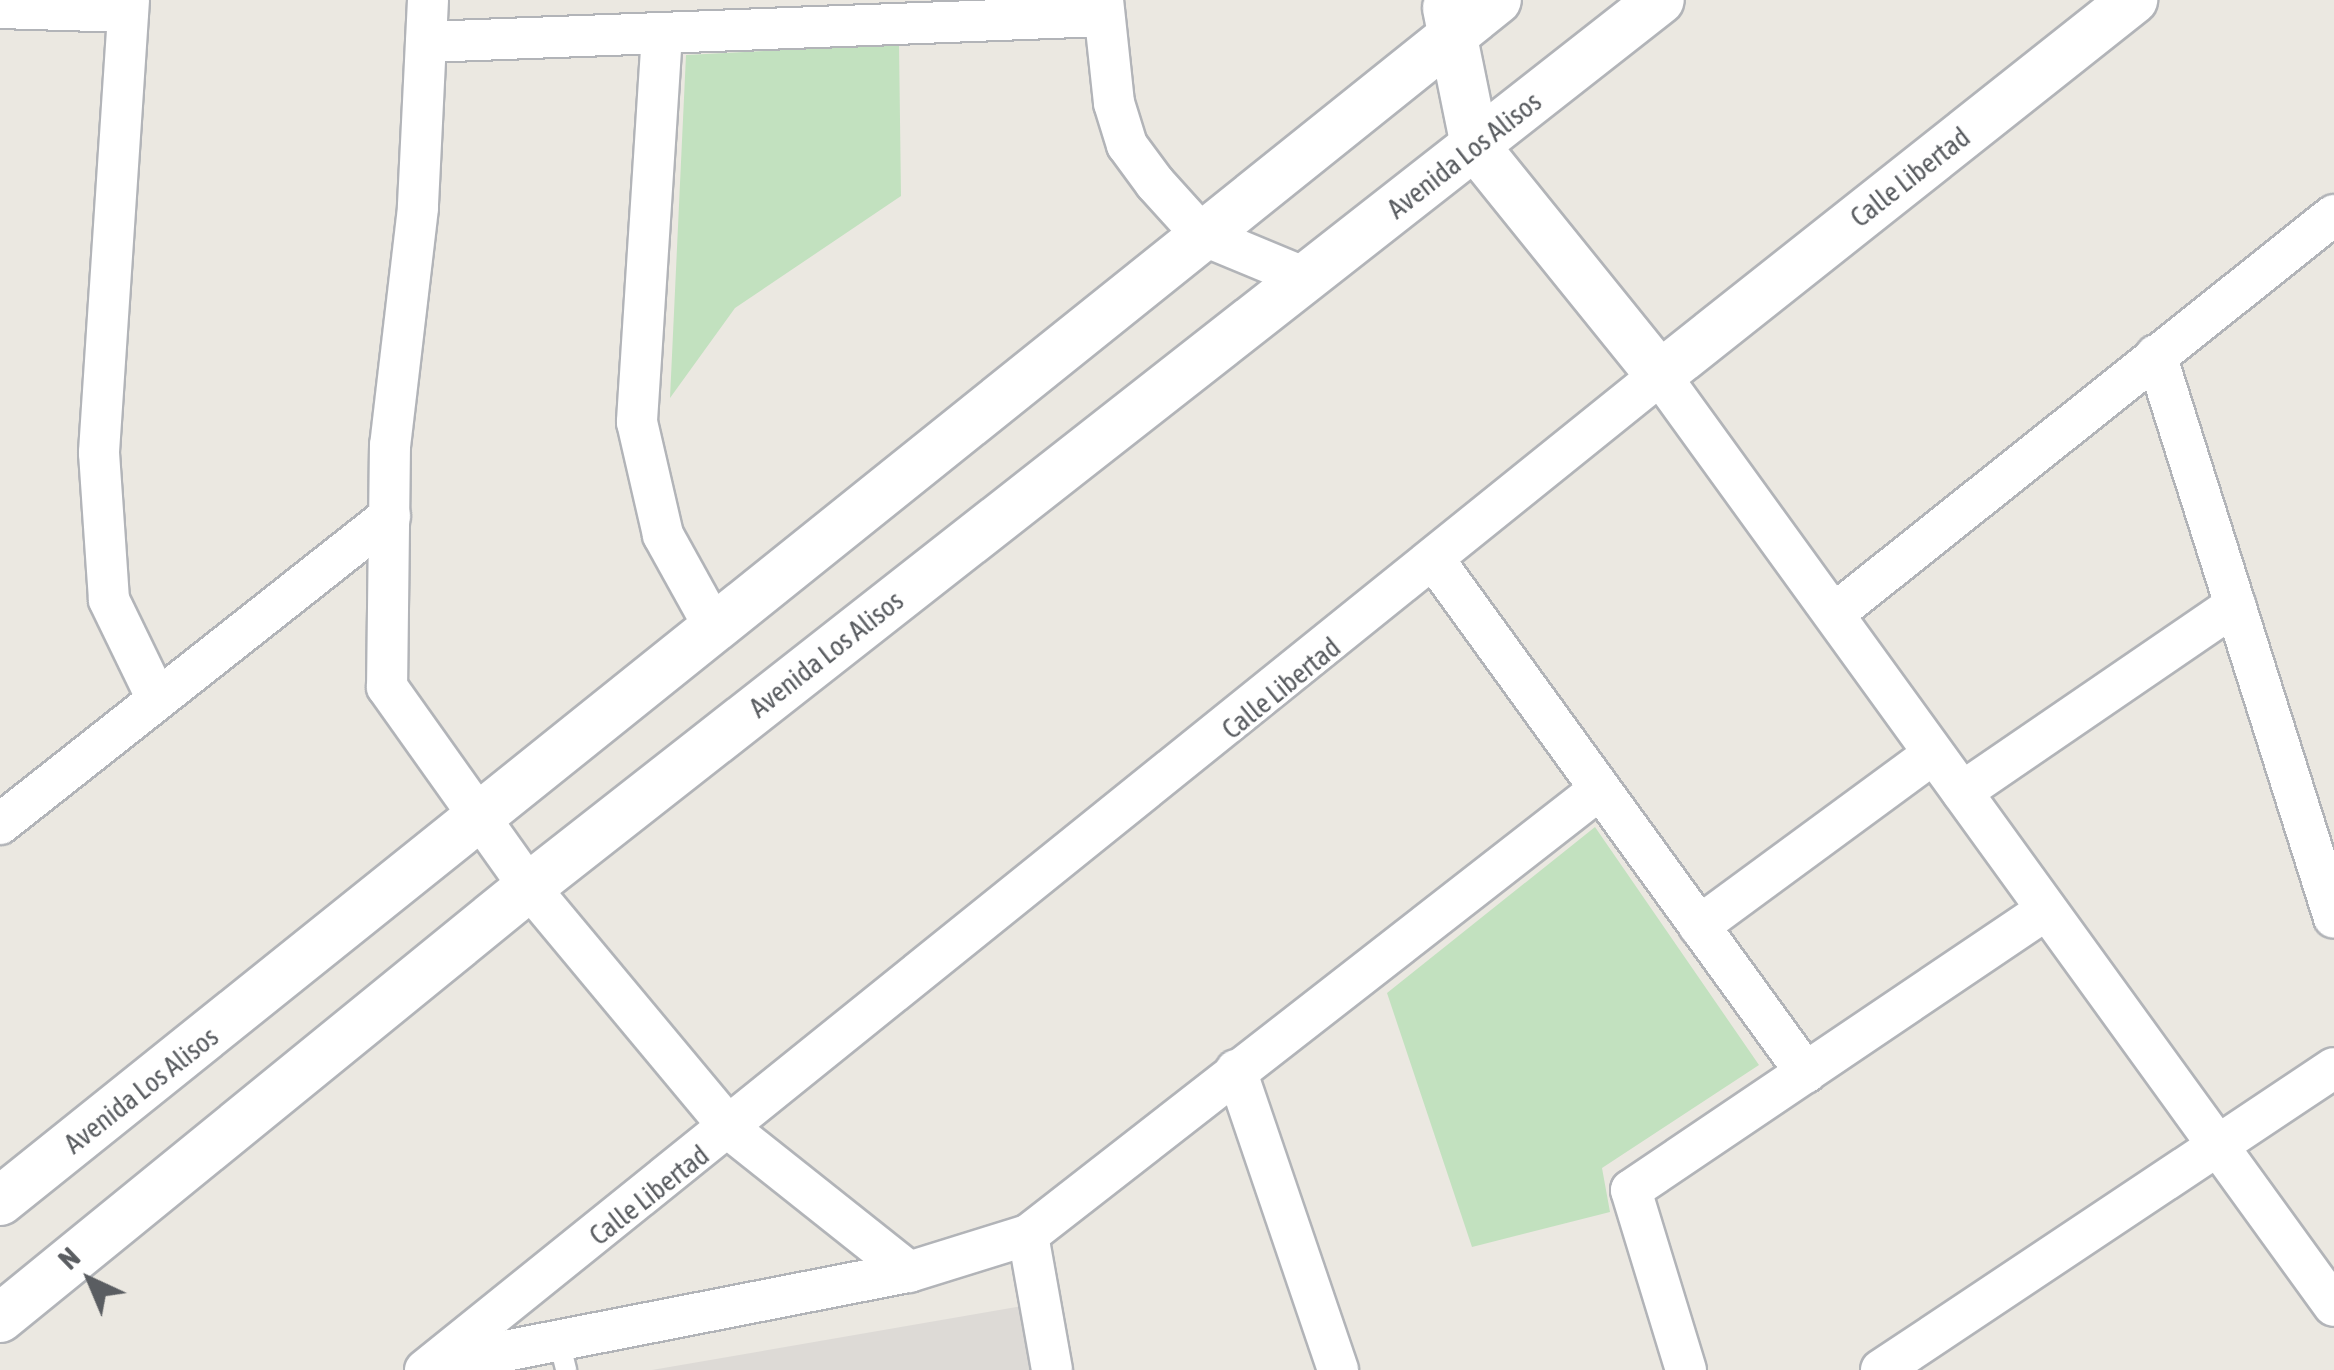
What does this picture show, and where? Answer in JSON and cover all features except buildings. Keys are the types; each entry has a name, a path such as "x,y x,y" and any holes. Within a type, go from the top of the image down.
{"street":[{"path":"428,0 390,516 387,688 529,886 732,1130 909,1272"},
{"name":"Avenida Los Alisos","path":"0,1201 479,821 1202,235 1449,17 1497,0"},
{"name":"Avenida Los Alisos","path":"0,1318 529,886 1660,0"},
{"name":"Calle Libertad","path":"427,1368 732,1130 1660,375 2133,0"},
{"path":"0,8 129,6 99,452 109,600 157,699"},
{"path":"426,42 662,34 1102,8 1128,145 1202,235 1306,278"},
{"path":"1449,17 1475,146 1660,375 2334,1306"},
{"path":"662,34 638,422 663,535 715,629"},
{"path":"1834,612 2334,215"},
{"path":"2156,355 2334,918"},
{"path":"0,824 390,516"},
{"path":"1435,561 1806,1073"},
{"path":"1962,792 2235,605"},
{"path":"1699,926 1933,754"},
{"path":"427,1368 562,1356 909,1272 1028,1234 1600,789"},
{"path":"1686,1370 1632,1190 2046,910"},
{"path":"1881,1370 2334,1068"},
{"path":"1236,1070 1338,1370"},
{"path":"1028,1234 1052,1370"}],"shaded area":[{"path":"1028,1305 1038,1370 652,1370"}],"green space":[{"path":"899,44 901,196 735,308 670,398 686,55"},
{"path":"1595,827 1759,1065 1602,1168 1610,1212 1472,1247 1387,993"}]}
